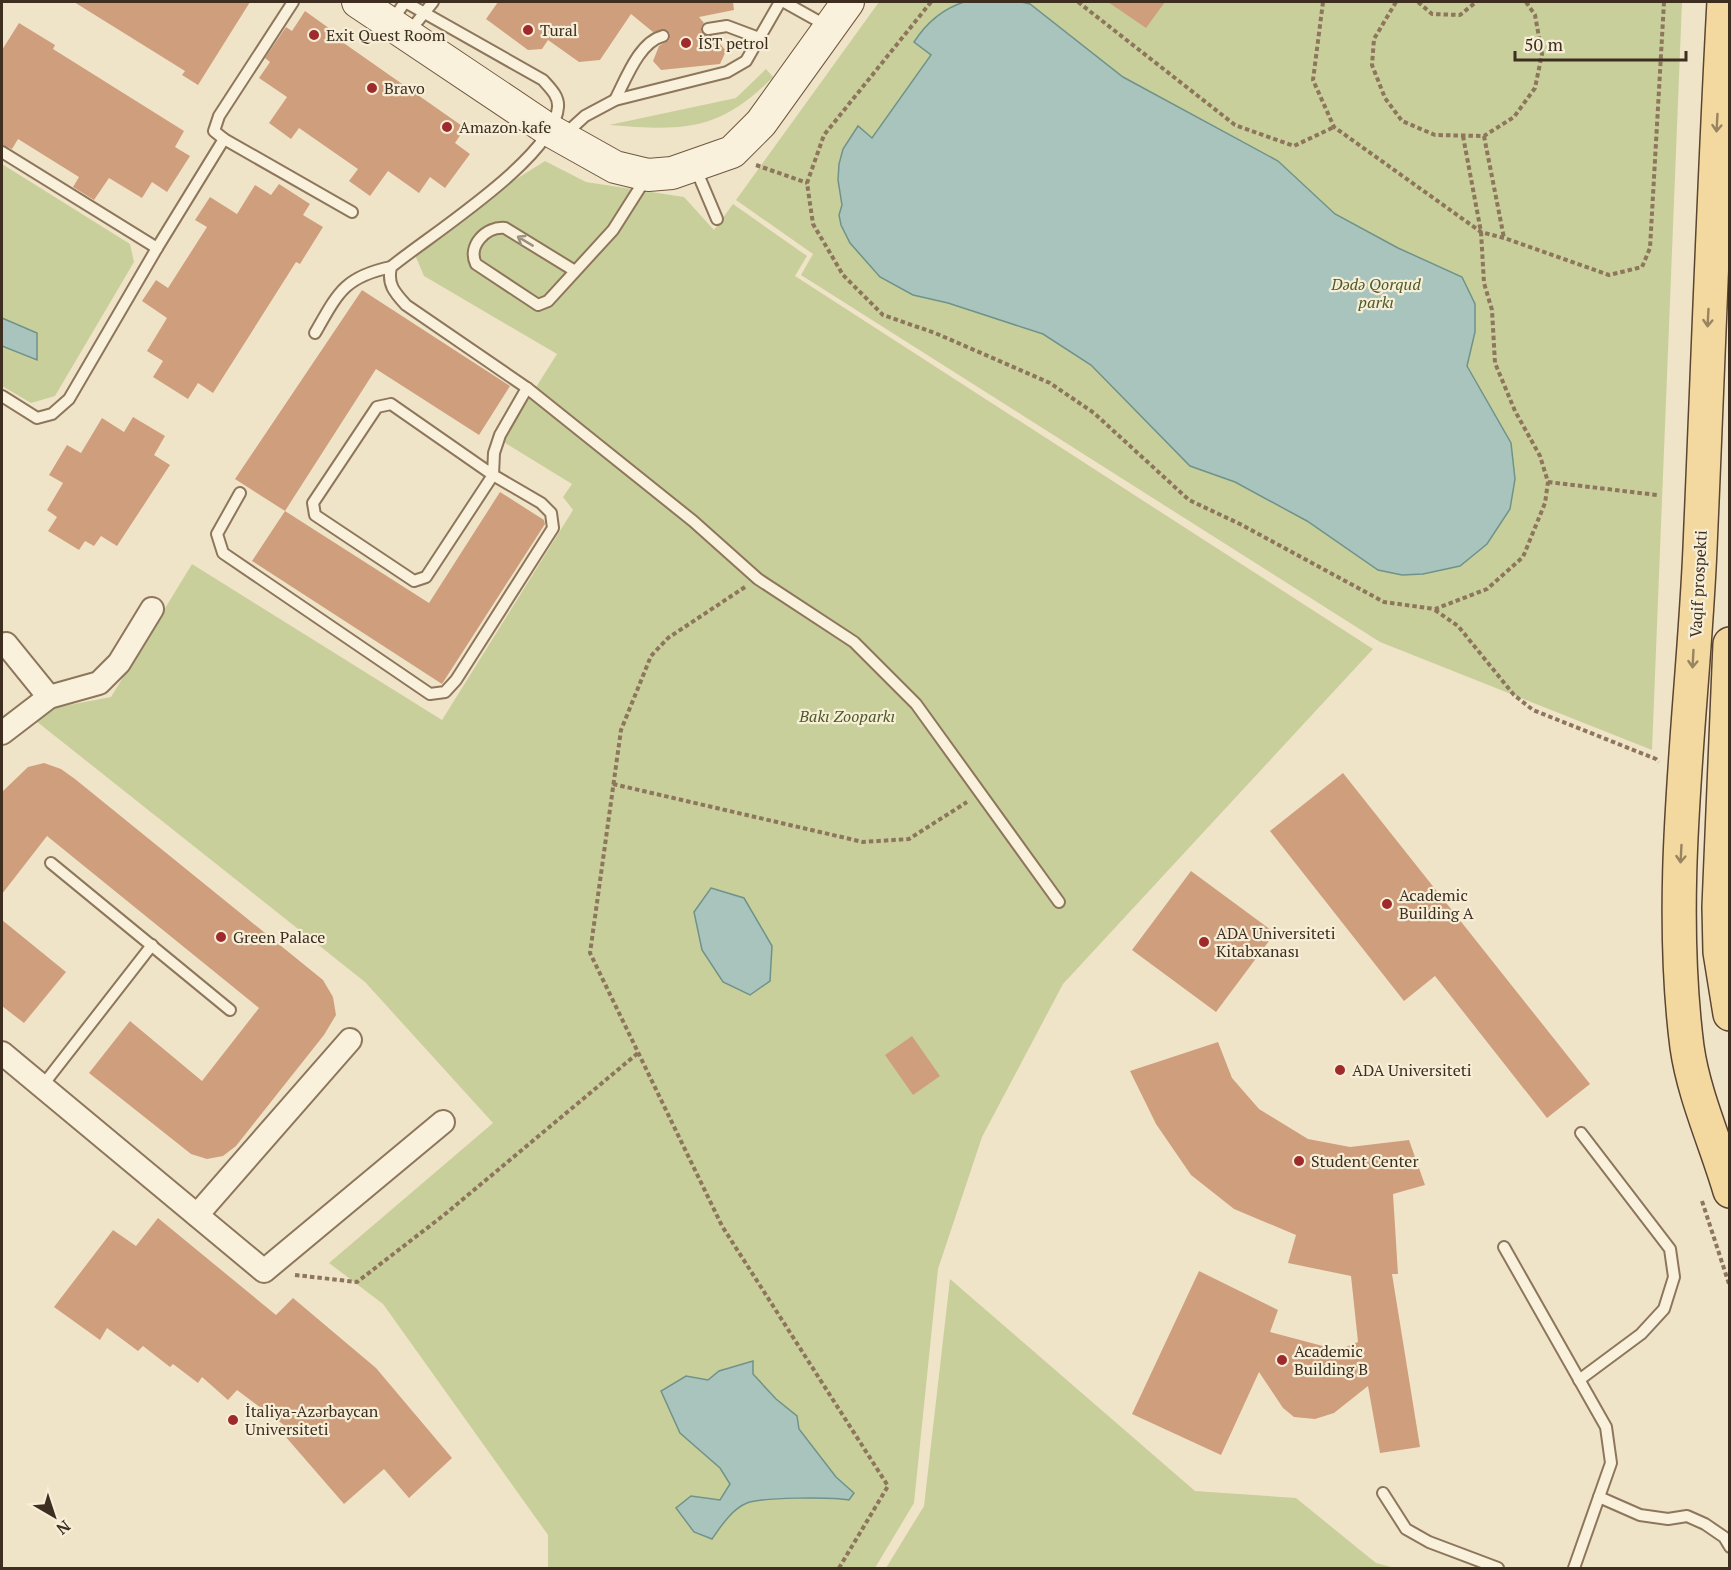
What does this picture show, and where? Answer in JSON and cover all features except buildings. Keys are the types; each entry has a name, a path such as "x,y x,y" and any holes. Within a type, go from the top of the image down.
{"main road":[{"path":"357,2 407,23 555,134 615,166 648,175 672,173 695,167 732,152 761,123 848,2"},
{"name":"Vaqif prospekti","path":"1724,2 1700,549 1678,910 1681,984 1688,1050 1694,1082 1727,1177"},
{"path":"1730,644 1719,907 1720,952 1730,1014"}],"street":[{"path":"3,729 49,697 99,683 119,663 152,609"},
{"path":"6,644 49,697"},
{"path":"197,1215 350,1040"},
{"path":"2,1053 264,1271 443,1122"}],"lane":[{"path":"293,2 219,116 214,131 224,139 352,212"},
{"path":"407,23 433,2"},
{"path":"315,333 336,297 353,279 391,267 515,171 555,134 615,100 727,72 746,61 780,2"},
{"path":"784,2 830,27"},
{"path":"708,28 727,26 759,38"},
{"path":"615,100 645,47 654,38 663,36"},
{"path":"2,396 37,418 52,414 69,399 224,139"},
{"path":"2,152 157,248"},
{"path":"695,167 717,219"},
{"path":"575,271 505,228 487,232 474,246 472,256 476,264 538,305 548,301 613,230 648,175"},
{"path":"391,267 388,279 394,293 406,305 527,388 693,521 758,579 855,642 916,704 1059,902"},
{"path":"240,493 217,534 224,553 430,694 445,692 456,680 553,528 551,513 541,503 493,475 391,404 377,407 313,503 315,515 414,581 426,577 493,475 494,453 500,435 527,388"},
{"path":"51,863 230,1010"},
{"path":"43,1085 152,945"},
{"path":"1579,1380 1641,1334 1664,1309 1674,1277 1670,1249 1581,1133"},
{"path":"1504,1247 1606,1426 1611,1463 1574,1569"},
{"path":"1383,1493 1406,1529 1429,1542 1498,1569"},
{"path":"1599,1497 1640,1515 1668,1520 1687,1516 1705,1524 1724,1537 1730,1547"}],"path":[{"path":"931,2 824,135 807,183 813,224 843,274 883,315 935,333 1050,383 1094,413 1189,500 1240,524 1384,602 1435,609 1458,626 1514,695 1533,710 1656,759 1661,765"},
{"path":"1078,2 1235,125 1294,146 1335,127"},
{"path":"1322,2 1313,80 1335,127 1481,232 1609,275 1642,267 1650,248 1664,2"},
{"path":"1395,2 1374,39 1372,65 1384,98 1402,121 1435,135 1463,136 1484,136 1514,117 1535,88 1542,54 1535,15 1526,2"},
{"path":"1418,2 1432,14 1460,15 1476,2"},
{"path":"1435,609 1487,589 1523,557 1545,504 1548,482 1540,456 1515,411 1495,363 1492,310 1484,283 1481,232 1463,136"},
{"path":"1484,136 1504,238"},
{"path":"761,168 807,183"},
{"path":"1548,482 1657,495"},
{"path":"758,579 668,638 651,656 621,730 590,953 722,1226 888,1486 839,1569"},
{"path":"613,784 863,842 909,839 980,793"},
{"path":"264,1271 357,1282 444,1215 638,1053"}],"green space":[{"name":"Dədə Qorqud parkı","path":"879,2 1682,2 1652,750 1380,642 801,275 813,254 736,200"},
{"path":"766,69 773,77 735,109 717,118 679,127 609,125 736,98"},
{"name":"Bakı Zooparkı","path":"545,161 586,182 684,197 714,230 733,204 807,256 795,276 1373,649 1063,984 982,1137 938,1269 914,1503 875,1568 548,1568 548,1535 383,1304 329,1263 493,1123 365,982 36,721 48,709 111,697 192,564 442,720 573,510 563,497 572,484 502,441 557,354 424,276 415,255 438,228"},
{"path":"2,164 130,244 134,262 55,396 31,403 2,386"},
{"path":"950,1279 1195,1491 1296,1498 1376,1563 1395,1568 886,1568 924,1506"}],"water":[{"path":"964,2 1030,4 1123,77 1278,161 1335,214 1398,248 1462,277 1475,304 1475,332 1467,366 1511,443 1515,479 1510,509 1487,544 1460,566 1423,574 1402,575 1378,570 1307,521 1235,482 1190,466 1091,365 1043,334 948,303 913,295 880,277 850,243 841,225 839,215 842,205 838,180 843,149 858,126 872,138 931,55 914,42 936,17"},
{"path":"2,318 37,333 37,360 2,346"},
{"path":"711,888 744,898 772,946 770,981 750,995 723,982 702,950 694,912"},
{"path":"753,1361 753,1374 776,1399 797,1416 799,1429 836,1477 854,1493 849,1500 797,1498 747,1503 723,1523 712,1539 694,1532 676,1508 691,1496 720,1500 730,1484 720,1468 680,1433 661,1391 686,1376 708,1380 719,1371"}],"place":[{"name":"Tural","path":"528,30"},
{"name":"Exit Quest Room","path":"314,35"},
{"name":"İST petrol","path":"686,43"},
{"name":"Bravo","path":"372,88"},
{"name":"Amazon kafe","path":"447,127"},
{"name":"Academic Building A","path":"1387,904"},
{"name":"Green Palace","path":"221,937"},
{"name":"ADA Universiteti Kitabxanası","path":"1204,942"},
{"name":"ADA Universiteti","path":"1340,1070"},
{"name":"Student Center","path":"1299,1161"},
{"name":"Academic Building B","path":"1282,1360"},
{"name":"İtaliya-Azərbaycan Universiteti","path":"233,1420"}]}
